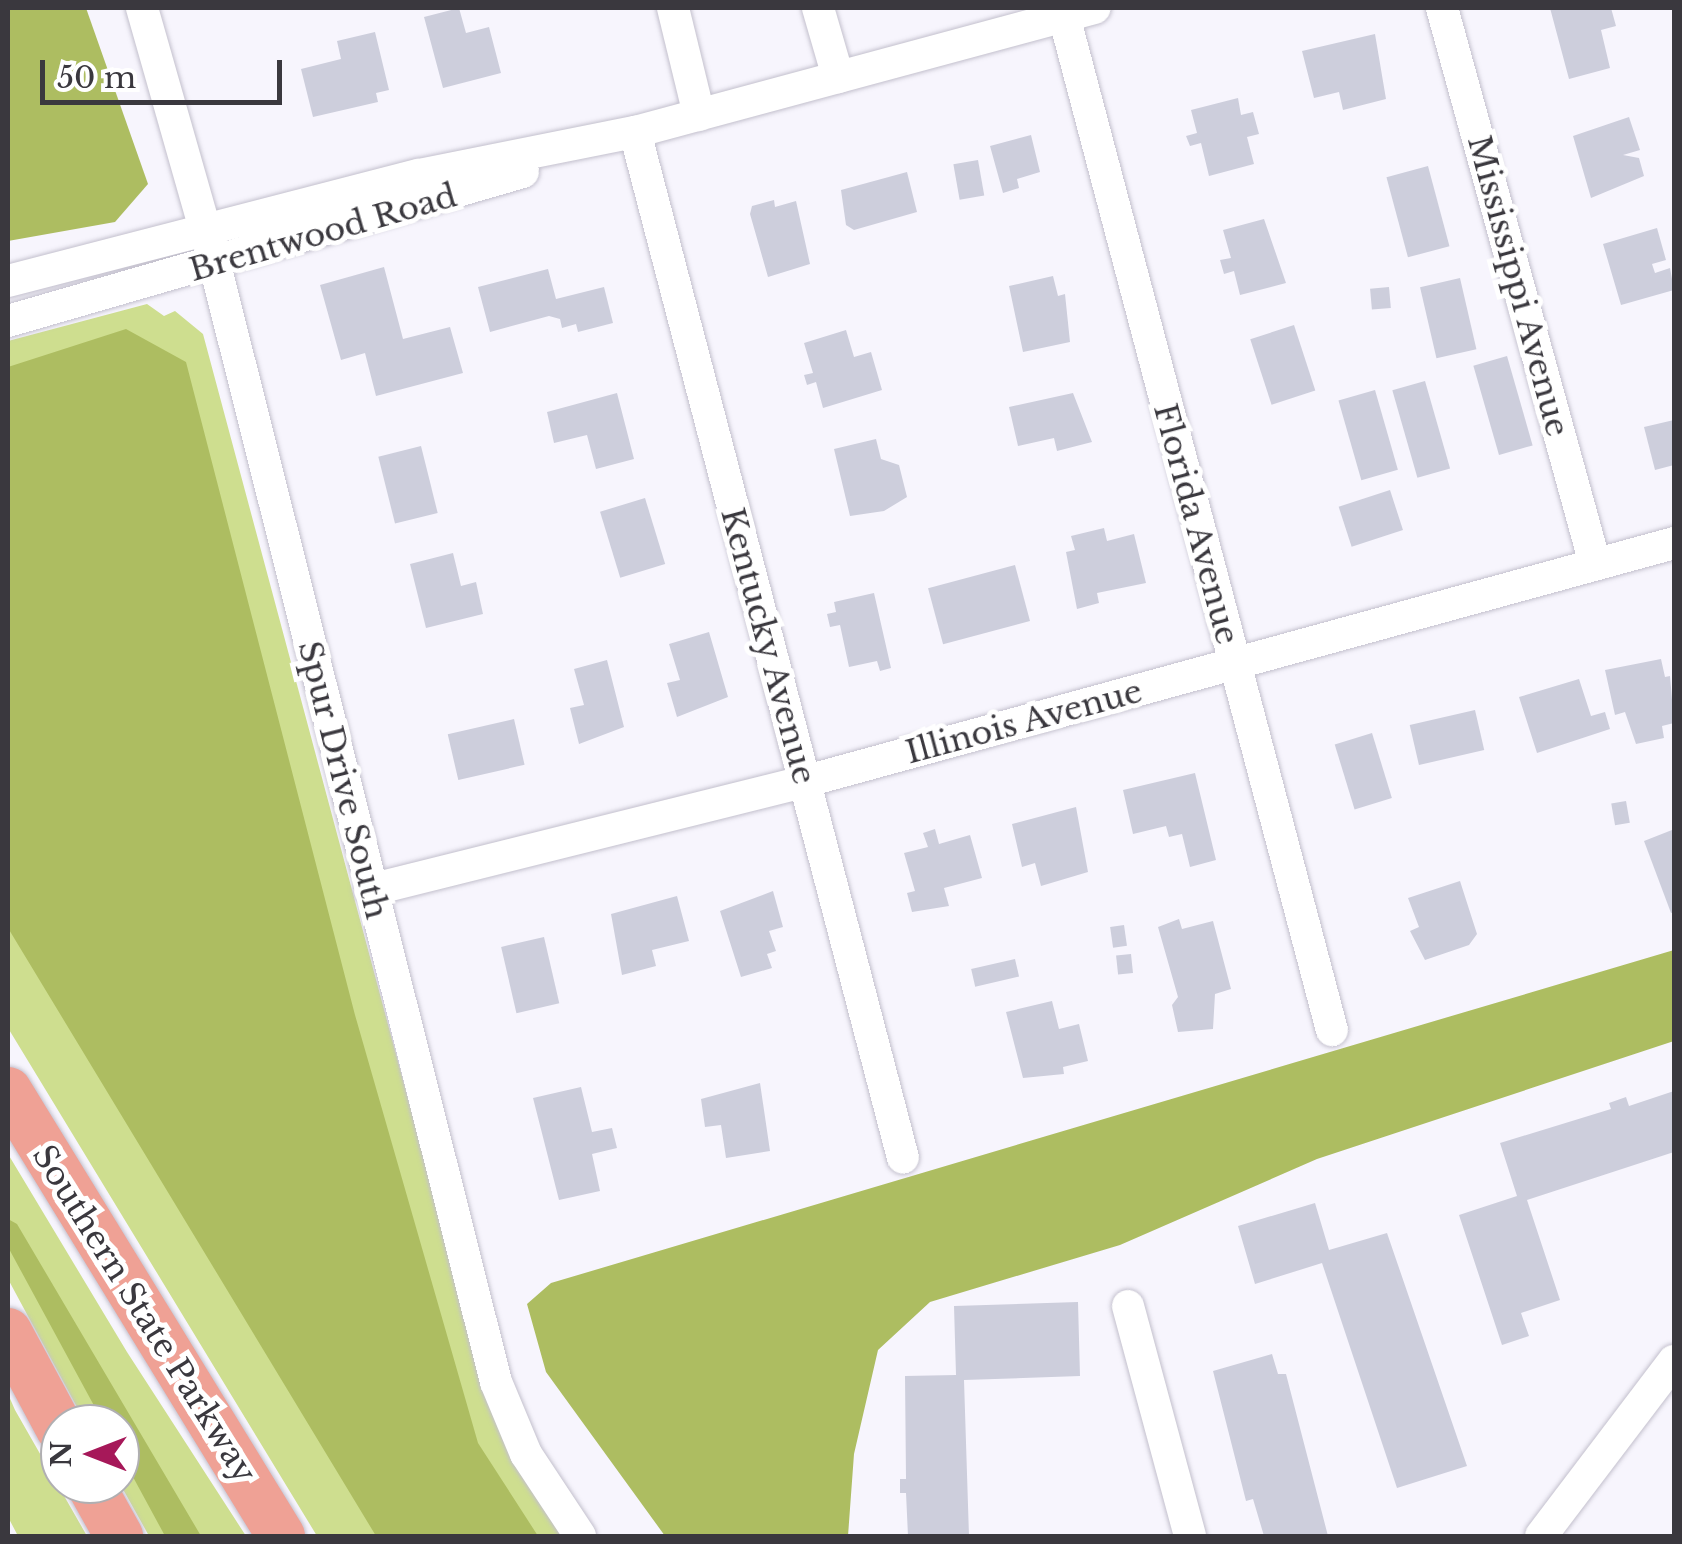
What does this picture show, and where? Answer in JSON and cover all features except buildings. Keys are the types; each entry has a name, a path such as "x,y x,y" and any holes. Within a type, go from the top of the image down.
{"highway":[{"name":"Southern State Parkway","path":"8,1091 281,1536"},
{"path":"8,1332 47,1404"},
{"path":"101,1504 119,1536"}],"street":[{"name":"Spur Drive South","path":"142,8 215,265 496,1382 526,1454 580,1536"},
{"path":"673,8 698,116"},
{"path":"818,8 838,77"},
{"name":"Mississippi Avenue","path":"1442,8 1595,564"},
{"name":"Brentwood Road","path":"8,281 419,175 636,132 1080,12"},
{"name":"Florida Avenue","path":"1080,12 1233,665 1332,1030"},
{"name":"Brentwood Road","path":"8,321 473,189 636,132"},
{"name":"Kentucky Avenue","path":"636,132 903,1158"},
{"name":"Illinois Avenue","path":"370,890 804,782 1674,543"},
{"path":"1128,1306 1190,1536"},
{"path":"1541,1536 1674,1361"}],"green space":[{"path":"8,8 86,8 148,184 115,222 8,241"},
{"path":"147,304 164,316 175,311 203,334 455,1274 564,1536 317,1536 8,1028 8,341"},
{"path":"126,329 186,362 355,1015 478,1443 538,1536 376,1536 8,928 8,367"},
{"path":"1674,950 1674,1041 1317,1159 1120,1245 930,1302 878,1350 854,1454 848,1536 665,1536 546,1372 527,1304 551,1283"},
{"path":"8,1154 127,1352 246,1536 149,1536 131,1504 140,1504 140,1404 75,1404 8,1279"},
{"path":"8,1219 17,1224 123,1404 93,1404 8,1247"},
{"path":"8,1394 40,1454 40,1504 69,1504 87,1536 18,1536 8,1517"},
{"path":"140,1433 201,1536 165,1536 140,1490"}]}
